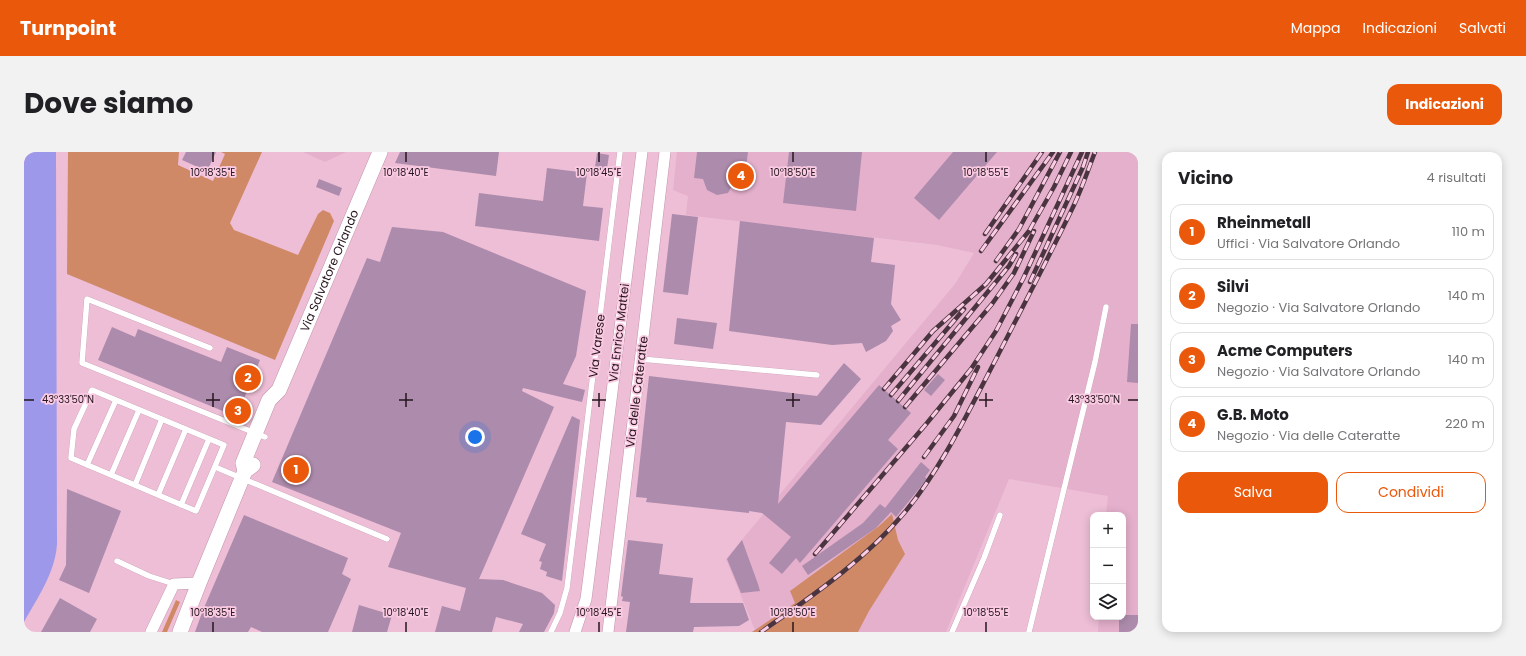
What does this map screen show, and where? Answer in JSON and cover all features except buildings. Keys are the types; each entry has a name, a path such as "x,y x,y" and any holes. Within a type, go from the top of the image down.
{"main road":[{"name":"Via Salvatore Orlando","path":"180,632 244,475 243,463 260,435 269,400 279,390 380,152"}],"street":[{"name":"Via Enrico Mattei","path":"575,632 586,599 642,152"},
{"name":"Via delle Cateratte","path":"608,632 665,152"},
{"path":"151,632 174,584 199,584"}],"lane":[{"name":"Via Varese","path":"551,632 560,613 567,588 620,152"},
{"path":"210,348 87,299 82,363 260,435"},
{"path":"1029,632 1095,362 1106,308"},
{"path":"641,359 817,375"},
{"path":"92,390 139,410 224,445 196,512 71,458 74,429 92,390"},
{"path":"87,465 116,400"},
{"path":"111,475 139,410"},
{"path":"135,485 162,419"},
{"path":"158,495 186,429"},
{"path":"181,505 209,439"},
{"path":"215,467 244,475 387,539"},
{"path":"952,632 984,558 1000,515"},
{"path":"117,561 150,576 174,584"}],"shaded area":[{"path":"24,152 56,152 57,544 56,555 49,575 24,622"},
{"path":"68,152 179,152 178,165 213,181 225,154 221,152 262,152 230,223 234,230 298,255 318,214 323,210 330,213 334,221 275,360 67,274"},
{"path":"303,152 346,152 325,162"},
{"path":"677,152 1138,152 1138,632 1098,632 1099,620 1126,620 1126,512 1106,512 1108,496 1009,479 946,632 752,632 755,630 726,559 955,284 974,253 937,245 686,215 688,196 673,190"},
{"path":"892,514 898,540 905,554 869,611 858,632 752,632 795,603 790,591 879,526"},
{"path":"176,600 180,602 167,632 162,632"}],"railway":[{"path":"985,234 1042,152"},
{"path":"981,251 1053,152"},
{"path":"996,261 1019,229 1060,152"},
{"path":"884,389 933,331 986,284 1029,231 1054,187 1071,152"},
{"path":"815,554 971,369 996,331 1023,279 1082,152"},
{"path":"1030,282 1083,167 1088,152"},
{"path":"761,632 837,577 855,562 889,530 919,494 965,419 996,359 1074,205 1095,152"},
{"path":"905,407 992,304 1014,273 1034,231"},
{"path":"898,401 1009,266 1016,254"},
{"path":"891,395 964,309"},
{"path":"924,457 954,416 978,367"}],"place":[{"name":"G.B. Moto","path":"741,176"},
{"name":"Silvi","path":"248,378"},
{"name":"Acme Computers","path":"238,411"},
{"name":"Rheinmetall","path":"296,470"}]}
